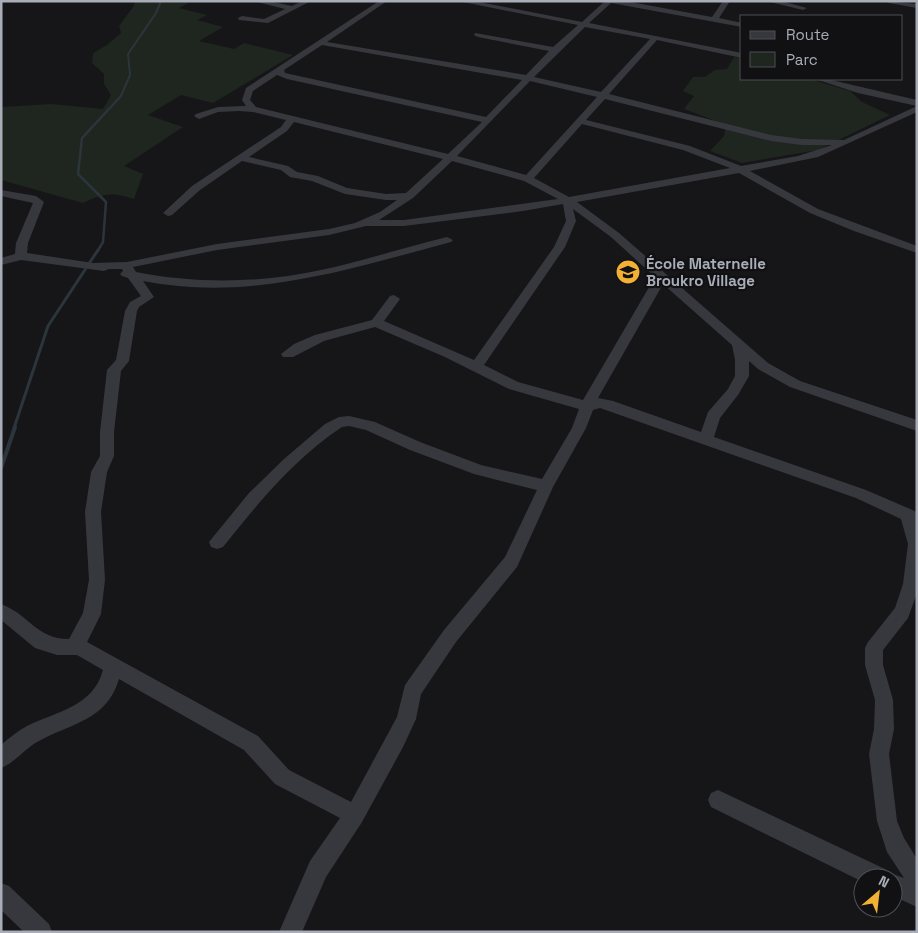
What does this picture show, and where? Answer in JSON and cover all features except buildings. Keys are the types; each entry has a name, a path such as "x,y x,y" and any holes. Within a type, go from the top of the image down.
{"street":[{"path":"256,1 293,8"},
{"path":"242,18 265,21 308,1"},
{"path":"253,109 246,100 249,90 261,80 280,70 384,1"},
{"path":"461,1 740,56"},
{"path":"364,224 384,214 409,196 555,50 610,1 740,25"},
{"path":"714,20 727,1"},
{"path":"769,1 803,8"},
{"path":"889,1 917,6"},
{"path":"478,35 555,50"},
{"path":"528,179 655,38"},
{"path":"321,43 528,78 781,140 848,142"},
{"path":"280,70 281,74 287,76 336,85 379,96 406,99 487,120"},
{"path":"823,80 917,102"},
{"path":"199,116 220,109 237,107 253,109 500,170 528,179 568,200 615,236 688,298 763,366 795,384 917,426"},
{"path":"128,269 217,247 329,232 364,224 404,223 523,208 824,153 887,121 917,109"},
{"path":"168,213 196,188 284,129 292,119"},
{"path":"580,122 701,153 741,169 758,182 800,205 845,224 917,250"},
{"path":"241,158 284,168 294,175 314,178 345,191 386,197 409,196"},
{"path":"1,193 32,198 39,202 22,244 21,256"},
{"path":"476,367 510,317 552,261 564,240 571,221 568,212 568,200"},
{"path":"571,221 577,218 597,222"},
{"path":"1,262 21,256 128,269 191,283 236,284 267,282 304,276 447,240"},
{"path":"79,647 78,640 92,614 97,580 93,512 99,472 107,456 107,432 114,370 122,361 131,311 134,306 148,297 146,291 128,269"},
{"path":"290,932 318,869 374,784 406,719 412,691 450,636 511,562 546,486 579,428 587,406 661,277"},
{"path":"376,323 394,298"},
{"path":"288,354 305,343 334,331 376,323 476,367 514,386 587,406 600,403 608,405 861,494 912,518 916,544 911,584 902,612 874,648 874,665 884,700 884,729 879,754 887,821 895,844 917,880"},
{"path":"706,439 713,416 734,392 742,376 742,360 738,345"},
{"path":"217,542 254,497 289,463 339,422 349,421 370,426 415,446 479,470 546,486"},
{"path":"1,612 13,618 35,639 49,646 79,647 251,744 282,777 355,815"},
{"path":"1,758 17,743 75,716 92,703 106,689 113,667"},
{"path":"718,800 858,868"},
{"path":"903,890 917,896"},
{"path":"1,894 40,932"}],"green space":[{"path":"135,1 192,1 179,8 207,15 197,20 223,27 199,41 234,49 244,43 293,55 213,103 181,95 148,115 183,127 124,166 143,174 134,199 120,195 108,195 83,203 1,180 1,107 51,104 103,109 111,95 104,84 104,74 92,63 93,53 107,45 121,33 119,26 133,7"},
{"path":"734,57 740,58 740,80 813,80 850,91 862,102 890,115 818,150 742,163 710,151 724,136 726,125 684,109 694,96 683,91 693,77 705,77 715,70 727,69"}],"waterway":[{"path":"107,111 121,96 130,75 128,54 156,13 161,1"},
{"path":"97,252 103,242 106,202 78,174 82,138 108,110"},
{"path":"14,428 48,326 98,250"},
{"path":"1,468 15,427"}],"place":[{"name":"École Maternelle Broukro Village","path":"628,272"}]}
